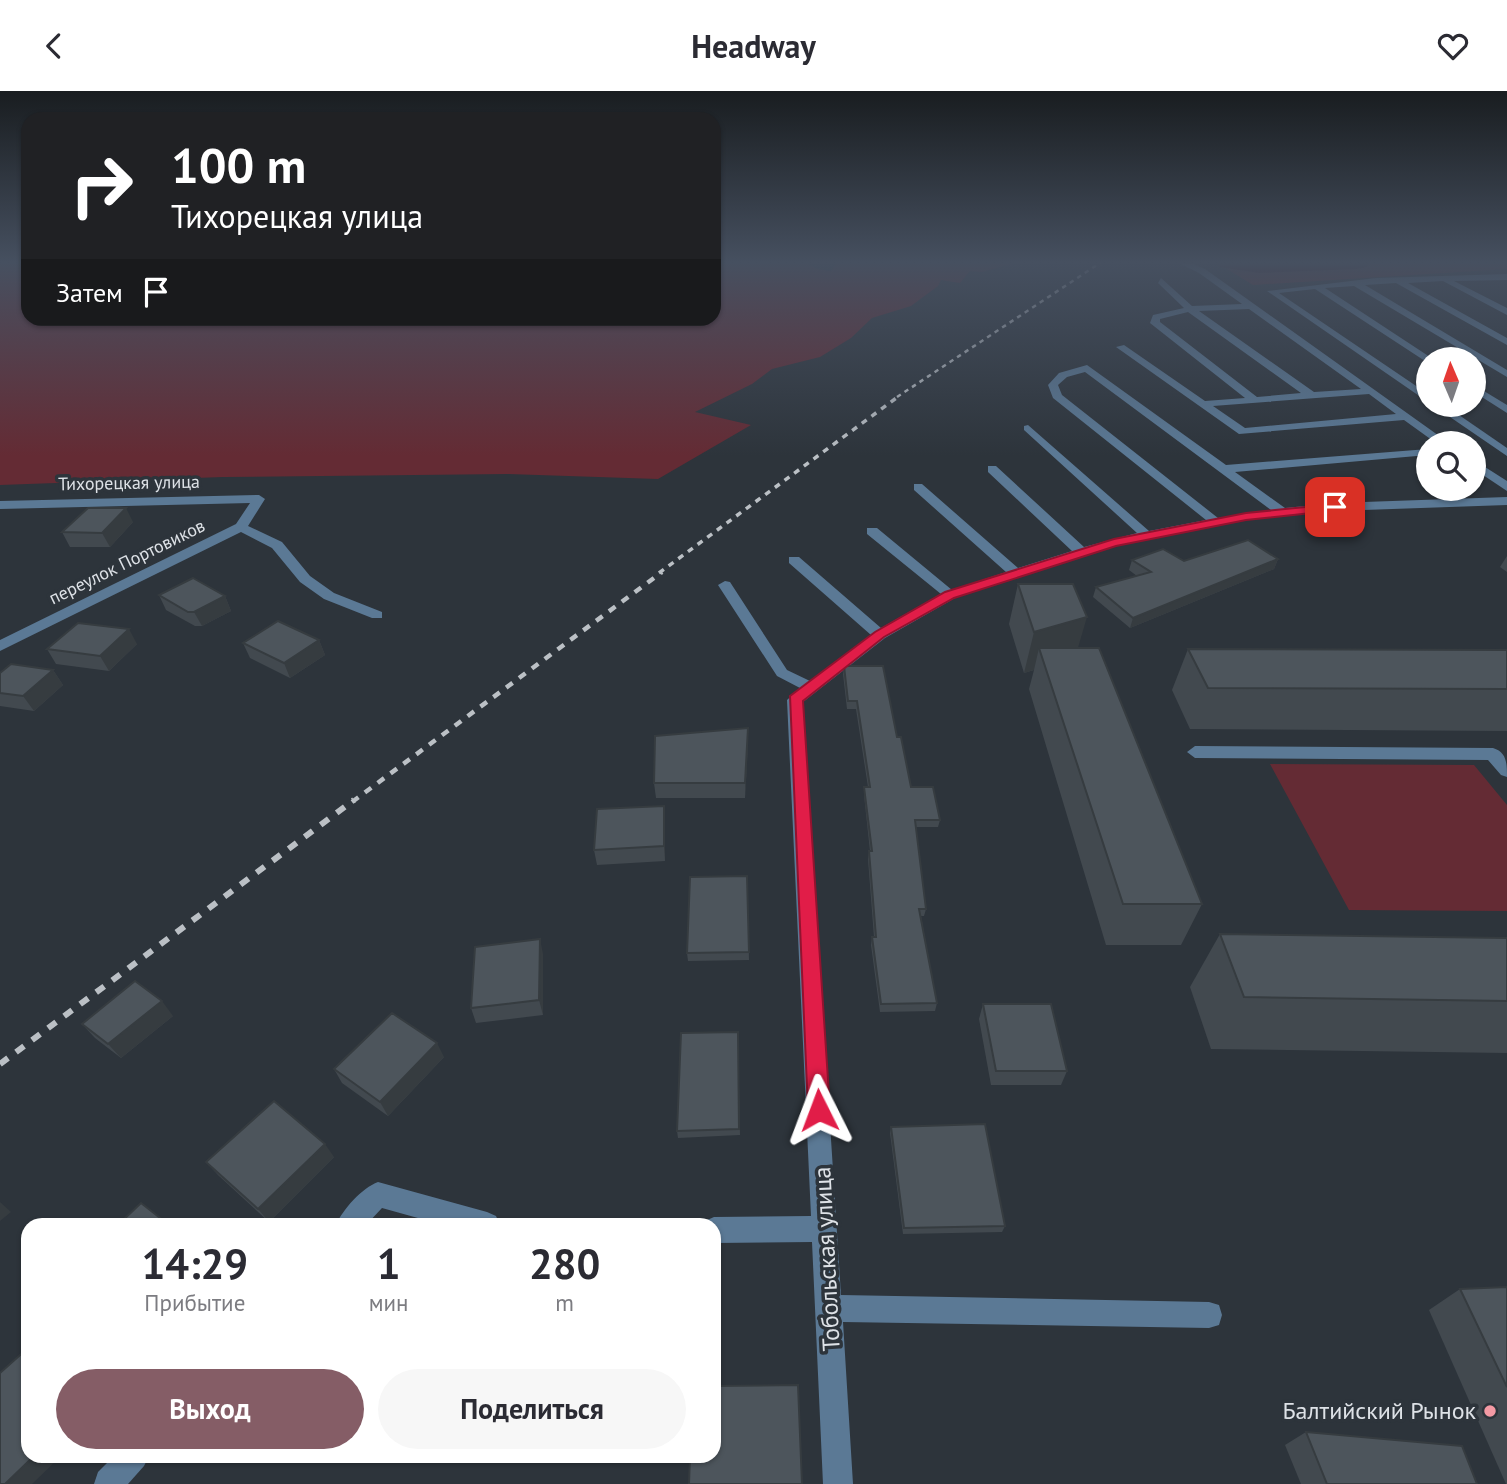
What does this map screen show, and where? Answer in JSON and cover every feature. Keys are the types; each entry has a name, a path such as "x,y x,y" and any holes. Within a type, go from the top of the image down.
{"street":[{"path":"1159,326 1255,400"},
{"path":"1214,326 1312,396"},
{"path":"1278,326 1428,431"},
{"path":"1322,326 1416,391"},
{"path":"1377,326 1416,351"},
{"path":"1427,326 1507,374"},
{"path":"1479,326 1507,342"},
{"path":"1121,347 1243,432 1407,416"},
{"path":"1216,522 1058,396 1053,385 1063,375 1087,368 1283,513"},
{"path":"1203,404 1371,391"},
{"path":"1486,396 1507,410"},
{"path":"1454,417 1507,455"},
{"path":"1028,428 1147,536"},
{"path":"1223,469 1416,453"},
{"path":"1486,457 1507,455"},
{"path":"992,470 1082,553"},
{"path":"1486,472 1507,487"},
{"path":"918,487 1016,574"},
{"name":"Тихорецкая улица","path":"0,505 259,499 241,527"},
{"path":"725,585 782,673 803,693 880,635 950,595 1082,553 1147,536 1216,522 1335,507 1501,501 1507,510"},
{"path":"241,527 277,545 305,579 329,596 377,615"},
{"name":"переулок Портовиков","path":"0,646 241,527"},
{"path":"872,531 950,595"},
{"path":"794,560 880,635"},
{"name":"Тобольская улица","path":"803,693 838,1484"},
{"path":"1195,752 1493,754 1507,771"},
{"path":"355,1218 378,1193 463,1218"},
{"path":"721,1230 826,1229"},
{"path":"830,1308 1209,1315"},
{"path":"109,1483 128,1463"}],"shaded area":[{"path":"0,326 864,326 851,338 820,357 772,369 752,384 695,412 751,425 658,479 508,474 223,477 0,485"},
{"path":"1270,764 1474,765 1507,805 1507,911 1349,910"}],"building":[{"path":"88,508 126,508 102,533 62,532"},
{"path":"1248,540 1278,559 1133,618 1096,587 1151,572 1132,560 1163,549 1184,561"},
{"path":"193,578 225,596 194,612 188,612 159,595"},
{"path":"1018,584 1073,584 1087,617 1034,632"},
{"path":"278,621 319,640 284,663 243,643"},
{"path":"78,623 129,629 100,656 47,649"},
{"path":"1039,648 1099,648 1202,904 1123,904"},
{"path":"1188,649 1507,650 1507,689 1208,688"},
{"path":"11,664 53,670 23,696 0,693 0,673"},
{"path":"844,666 883,666 897,737 901,737 911,787 933,787 940,820 915,820 926,909 919,909 937,1003 881,1004 872,937 876,937 869,851 872,851 864,787 870,787 857,701 848,701"},
{"path":"748,728 745,783 654,783 655,736"},
{"path":"664,806 664,846 594,850 597,809"},
{"path":"747,876 749,952 687,953 690,877"},
{"path":"1220,934 1507,938 1507,1001 1244,997"},
{"path":"540,939 539,1000 471,1008 475,947"},
{"path":"135,981 162,1001 108,1044 82,1024"},
{"path":"983,1004 1051,1004 1067,1071 996,1071"},
{"path":"392,1013 437,1043 380,1102 334,1069"},
{"path":"738,1032 739,1129 677,1131 681,1033"},
{"path":"274,1101 325,1144 258,1209 206,1162"},
{"path":"985,1124 1005,1226 904,1228 891,1127"},
{"path":"141,1203 160,1218 125,1218"},
{"path":"1507,1287 1507,1387 1460,1289"},
{"path":"21,1354 21,1463 27,1463 5,1484 0,1484 0,1373"},
{"path":"798,1385 802,1484 689,1484 690,1463 721,1463 721,1386"},
{"path":"1306,1432 1462,1446 1477,1484 1327,1484"}],"railway":[{"path":"897,397 1005,326"},
{"path":"659,573 899,396"},
{"path":"352,802 662,572"},
{"path":"0,1064 354,800"}],"place":[{"name":"Балтийский Рынок","path":"1490,1411"}],"route":[{"path":"819,1110 795,699 860,648 950,595 1114,543 1246,516 1335,507"}]}
